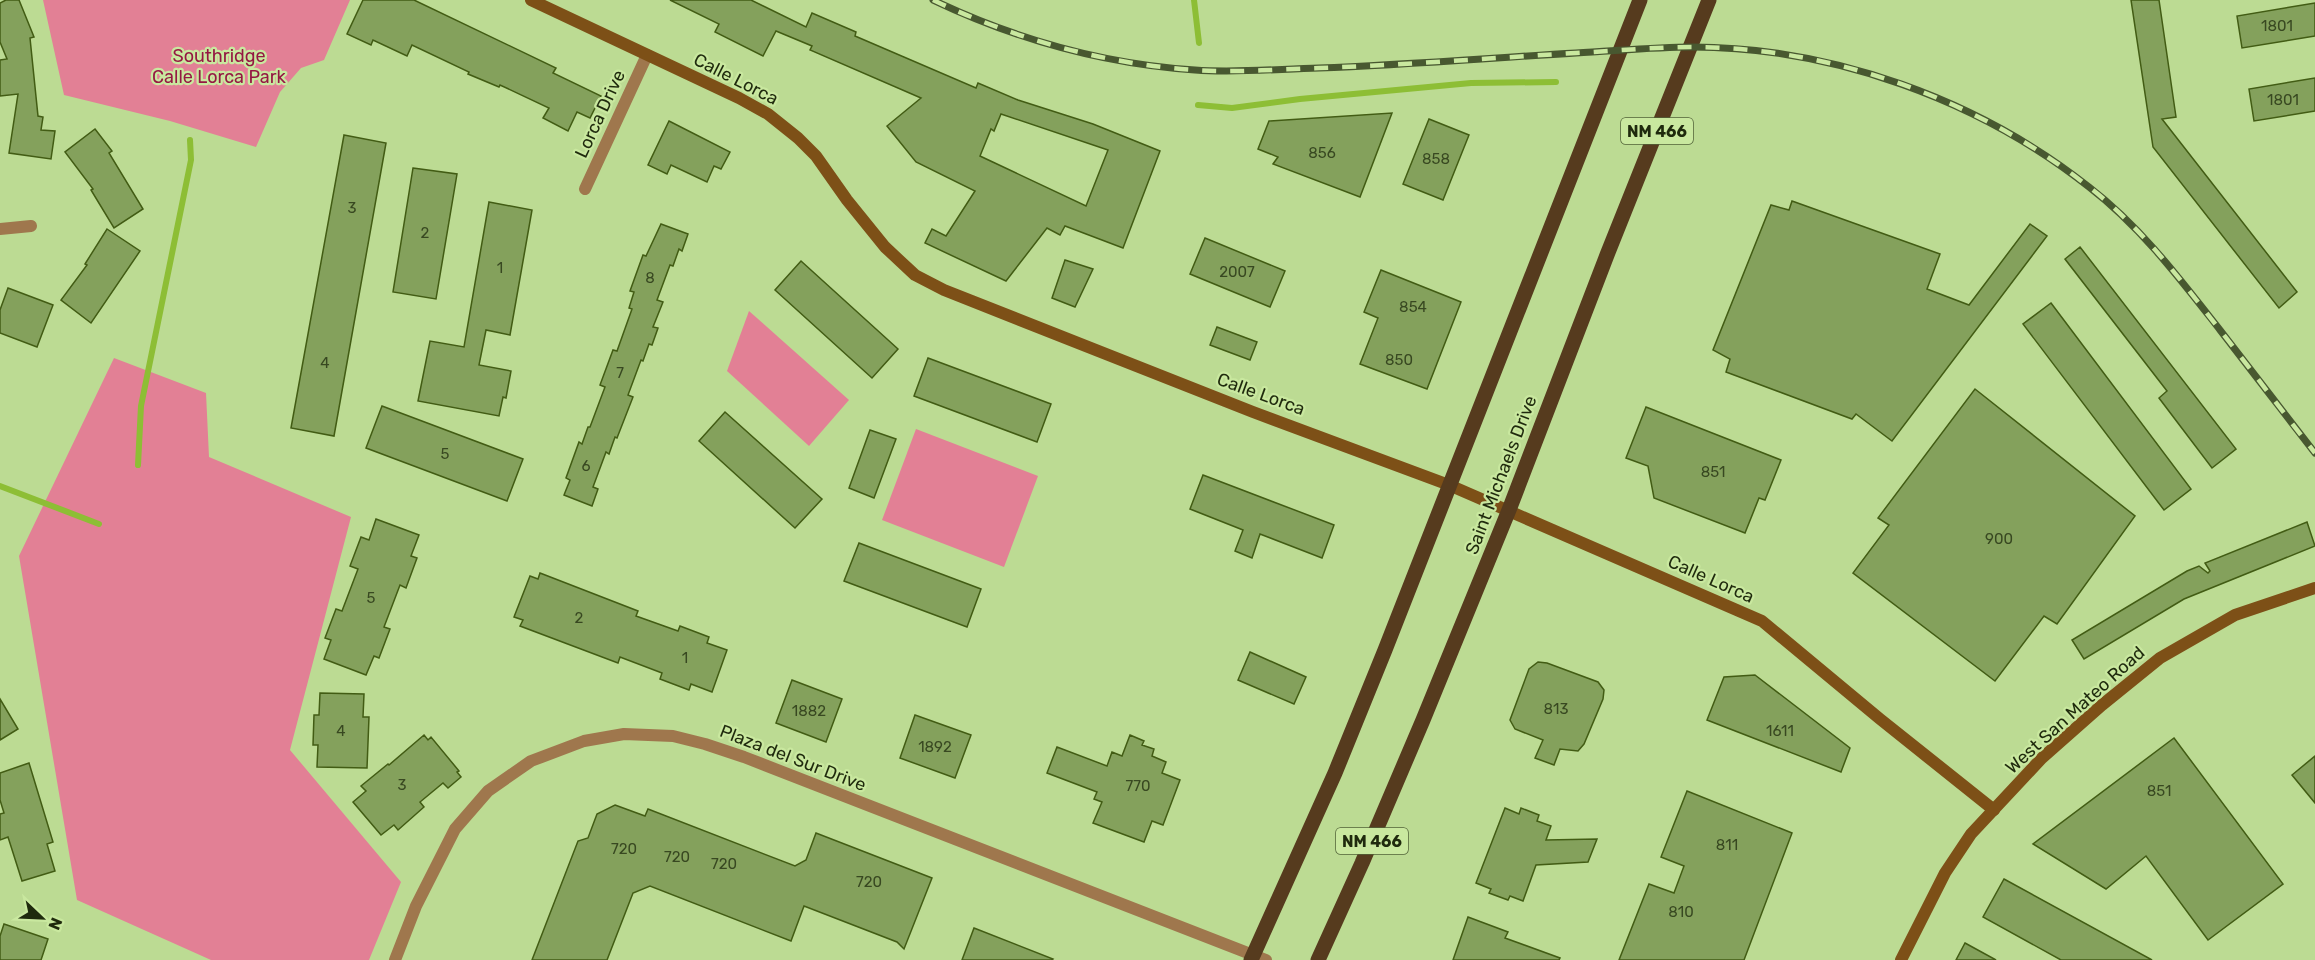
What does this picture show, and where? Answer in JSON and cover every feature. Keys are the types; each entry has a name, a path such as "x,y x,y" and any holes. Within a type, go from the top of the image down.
{"main road":[{"name":"NM 466","path":"1257,958 1335,773 1640,0"},
{"name":"Saint Michaels Drive","path":"1318,960 1400,775 1509,510 1607,255 1710,0"}],"street":[{"name":"Calle Lorca","path":"531,0 768,114 816,156 847,200 885,247 915,275 944,290 1231,403 1449,485 1762,621 1994,810"},
{"name":"Lorca Drive","path":"585,189 647,55"},
{"path":"0,229 31,226"},
{"name":"West San Mateo Road","path":"1901,960 1945,873 1971,834 2042,758 2160,658 2235,615 2315,588"},
{"name":"Plaza del Sur Drive","path":"395,960 416,906 455,829 488,791 531,761 584,741 624,734 673,736 744,757 1257,958"}],"green space":[{"name":"Southridge Calle Lorca Park","path":"43,0 350,0 324,60 301,68 280,92 256,147 170,121 64,95"},
{"path":"749,311 849,400 809,446 727,371"},
{"path":"114,358 206,393 209,457 351,517 290,750 401,882 369,960 211,960 77,900 19,556"},
{"path":"916,429 1038,476 1004,567 882,520"}],"building":[{"path":"6,0 19,0 34,37 30,38 38,116 43,117 41,130 55,131 51,159 9,153 18,94 0,96 0,60 7,59 0,42 0,3"},
{"path":"363,0 414,0 556,68 553,73 601,96 590,118 577,112 568,131 543,118 549,108 500,85 499,87 468,74 469,72 412,45 407,56 373,40 371,45 347,34"},
{"path":"670,0 751,0 806,27 812,13 856,32 855,36 976,88 978,83 1018,100 1093,124 1160,151 1123,248 1065,226 1060,235 1047,228 1006,281 925,243 932,229 946,236 975,191 916,162 887,126 921,98 810,50 812,46 776,31 763,56 715,32 719,24","holes":["1001,114 1108,150 1086,206 980,156 991,129 994,131"]},
{"path":"2131,0 2159,0 2176,117 2162,119 2297,292 2279,308 2153,147"},
{"path":"2315,3 2315,36 2242,48 2237,16"},
{"path":"2315,78 2315,111 2254,121 2249,89"},
{"path":"1392,113 1360,197 1273,164 1278,157 1258,149 1269,121"},
{"path":"1429,119 1469,135 1443,200 1403,184"},
{"path":"669,121 730,152 721,169 714,166 707,182 671,165 667,174 648,165"},
{"path":"95,129 112,151 109,153 143,209 114,228 91,190 93,189 65,152"},
{"path":"344,135 386,143 334,436 291,428"},
{"path":"413,168 457,174 436,299 393,292"},
{"path":"1792,201 1940,254 1927,289 1969,305 2030,224 2047,236 1892,441 1856,414 1852,419 1726,372 1730,359 1713,350 1771,205 1789,210"},
{"path":"489,202 532,210 510,335 486,330 479,365 511,371 506,398 503,397 499,416 418,401 430,341 464,347"},
{"path":"661,224 688,234 682,251 679,249 673,266 670,265 657,300 663,302 653,327 658,328 652,345 649,344 643,361 641,360 628,395 633,397 617,438 615,437 609,454 606,452 593,487 598,489 592,506 564,495 570,480 566,478 579,442 582,444 588,427 590,427 605,387 600,385 613,350 617,351 632,309 629,308 634,292 630,291 643,255 646,256"},
{"path":"107,229 140,251 91,323 61,300 87,265 85,264"},
{"path":"1205,238 1285,271 1270,307 1190,274"},
{"path":"2080,247 2236,449 2212,468 2159,398 2167,391 2065,259"},
{"path":"1065,260 1093,269 1075,307 1052,298"},
{"path":"801,261 898,349 872,378 775,290"},
{"path":"1381,270 1461,302 1427,389 1360,364 1378,318 1364,312"},
{"path":"8,288 53,305 37,347 0,333 0,310"},
{"path":"2051,303 2191,489 2164,510 2023,324"},
{"path":"1217,327 1257,342 1250,360 1210,345"},
{"path":"928,358 1051,404 1037,442 914,396"},
{"path":"1975,389 2135,516 2057,624 2044,616 1995,681 1853,573 1889,525 1878,518"},
{"path":"382,406 523,459 507,501 366,448"},
{"path":"1646,407 1781,460 1765,500 1759,498 1745,533 1654,498 1648,466 1626,458"},
{"path":"725,412 822,499 795,528 699,441"},
{"path":"870,430 896,439 874,498 849,488"},
{"path":"1203,475 1334,525 1322,558 1260,534 1252,558 1235,551 1243,530 1190,509"},
{"path":"376,519 419,535 411,556 417,558 406,588 400,585 384,627 390,629 379,658 374,656 366,675 324,659 331,640 325,638 336,609 342,611 358,569 350,566 361,537 369,540"},
{"path":"2307,522 2315,546 2184,599 2084,659 2072,640 2187,571 2199,566 2208,573 2210,571 2205,563"},
{"path":"859,543 981,589 967,627 844,581"},
{"path":"540,573 638,611 636,616 678,631 680,626 709,637 707,643 727,650 712,692 691,684 689,690 660,679 662,673 620,657 618,663 520,626 523,620 514,617 530,576 538,579"},
{"path":"1250,652 1306,677 1294,704 1238,680"},
{"path":"1538,662 1547,663 1598,682 1604,690 1603,699 1584,744 1578,751 1560,749 1554,765 1535,758 1543,740 1515,729 1510,720 1529,669"},
{"path":"1755,675 1850,748 1841,772 1707,720 1724,677"},
{"path":"792,680 842,699 826,742 776,723"},
{"path":"320,693 364,694 363,717 369,717 367,768 317,767 318,745 313,745 314,715 319,715"},
{"path":"0,699 18,729 0,740"},
{"path":"915,715 971,735 955,778 900,758"},
{"path":"424,735 428,740 431,737 459,771 457,772 461,777 448,788 443,783 420,802 424,807 398,830 394,825 381,835 353,802 366,791 361,786"},
{"path":"1130,735 1144,741 1142,745 1154,749 1152,756 1166,762 1162,773 1180,780 1163,825 1152,821 1144,842 1093,823 1102,802 1094,799 1097,792 1047,773 1057,747 1107,766 1112,752 1122,756"},
{"path":"2174,738 2283,884 2208,940 2146,856 2106,889 2033,844"},
{"path":"2315,756 2315,803 2292,775"},
{"path":"29,763 53,842 47,844 55,871 22,881 8,837 0,840 0,814 4,813 0,800 0,773"},
{"path":"1687,791 1792,833 1744,960 1619,960 1649,884 1674,893 1684,866 1661,857"},
{"path":"615,805 645,816 648,809 795,866 806,860 816,833 932,878 904,949 897,942 804,906 791,941 650,886 633,893 607,960 532,960 578,841 588,838 597,814"},
{"path":"1505,808 1519,814 1521,808 1539,815 1537,821 1551,826 1546,840 1597,839 1588,862 1536,865 1523,901 1510,896 1508,900 1489,893 1491,889 1476,883"},
{"path":"2004,879 2152,960 2061,960 1983,917"},
{"path":"1468,917 1508,932 1505,938 1560,958 1559,960 1453,960"},
{"path":"4,924 48,939 41,960 0,960 0,936"},
{"path":"974,928 1053,959 962,960"},
{"path":"1965,943 1996,960 1956,960"}],"waterway":[{"path":"1194,0 1199,43"},
{"path":"1198,105 1232,108 1300,99 1471,83 1556,82"},
{"path":"138,465 141,406 191,160 190,140"},
{"path":"0,486 99,524"}],"railway":[{"path":"933,0 996,27 1061,47 1127,62 1195,70 1241,71 1351,67 1692,47 1745,49 1798,57 1851,68 1902,84 1952,104 2000,128 2046,156 2089,187 2126,219 2175,273 2315,453"}]}
